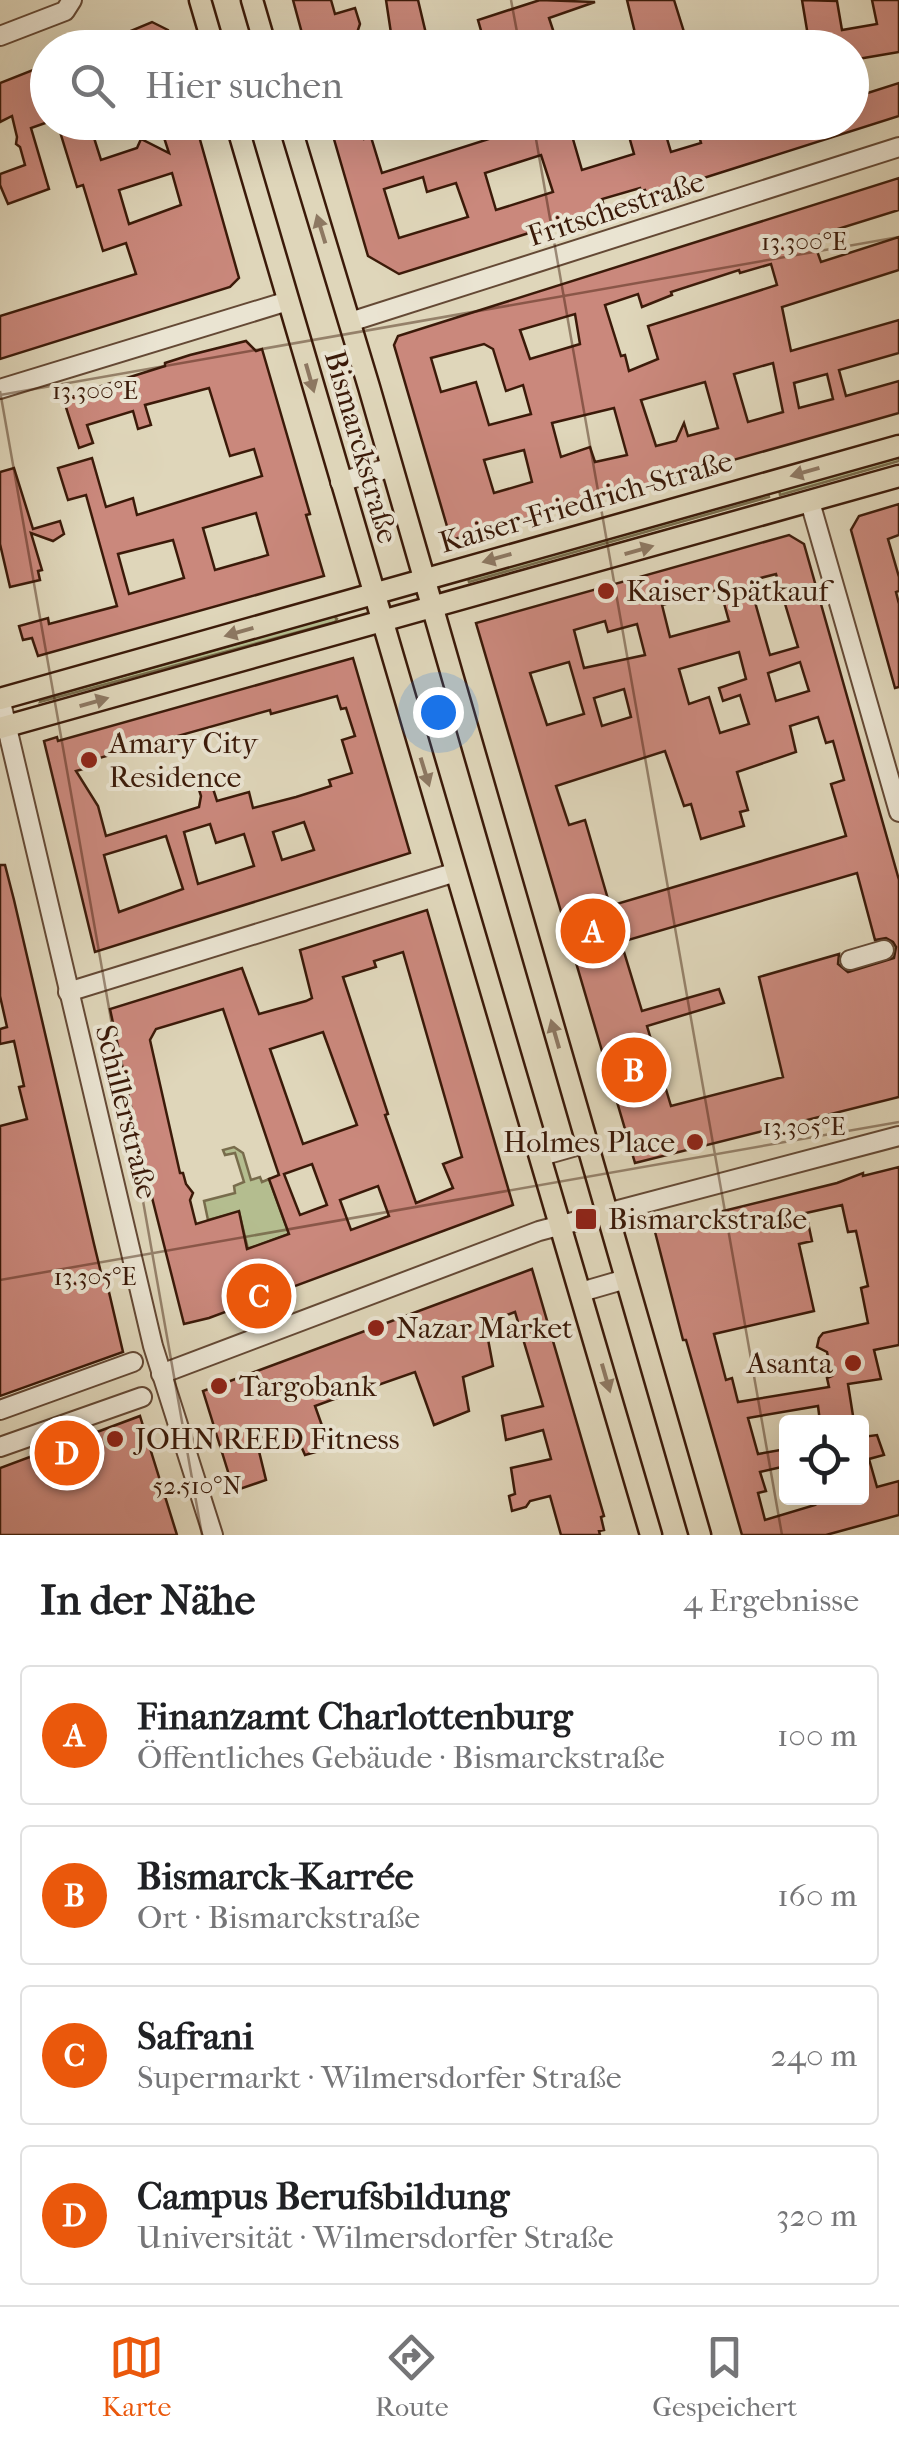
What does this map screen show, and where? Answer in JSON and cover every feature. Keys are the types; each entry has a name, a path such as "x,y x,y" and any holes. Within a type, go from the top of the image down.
{"main road":[{"path":"200,0 209,30"},
{"path":"252,0 261,30"},
{"name":"Bismarckstraße","path":"241,140 651,1535"},
{"name":"Bismarckstraße","path":"294,140 700,1535"},
{"name":"Kaiser-Friedrich-Straße","path":"0,699 899,446"},
{"name":"Kaiser-Friedrich-Straße","path":"3,727 899,476"}],"street":[{"path":"0,36 65,11 72,0"},
{"name":"Fritschestraße","path":"350,322 899,147"},
{"path":"0,389 288,302"},
{"path":"340,482 392,467"},
{"path":"810,502 895,786 899,812"},
{"name":"Schillerstraße","path":"0,699 3,727 161,1374 213,1535"},
{"path":"68,992 456,872"},
{"path":"850,960 884,950"},
{"path":"161,1374 562,1224 899,1136"},
{"path":"541,1156 587,1142"},
{"path":"582,1292 626,1279"},
{"path":"0,1410 84,1373 133,1362"},
{"path":"84,1373 96,1413"},
{"path":"0,1447 142,1397"}],"green space":[{"path":"899,456 899,461 780,495 779,490"},
{"path":"768,493 769,497 469,582 468,578"},
{"path":"334,616 335,622 40,702 41,699"},
{"path":"234,1147 243,1153 251,1180 269,1179 289,1234 248,1249 239,1212 208,1220 204,1201 235,1193 234,1186 244,1182 235,1153 225,1155 223,1150"}],"building":[{"path":"293,0 331,0 335,14 355,8 360,24 358,30 301,30"},
{"path":"386,0 418,0 425,30 391,30"},
{"path":"540,0 595,2 549,18 553,30 481,30 478,20"},
{"path":"627,0 674,0 683,30 634,30"},
{"path":"802,0 837,1 842,30 807,30"},
{"path":"872,0 899,0 899,52 869,57 869,30 842,30 877,24"},
{"path":"152,22 168,30 133,30"},
{"path":"30,71 30,140 35,140 49,189 8,204 0,174 25,165 16,144 12,116 0,122 0,83"},
{"path":"899,83 899,116 869,126 869,93"},
{"path":"63,140 95,140 101,160 137,148 141,140 169,153 165,140 200,140 239,278 230,287 0,359 0,316 136,274 126,243 103,251 83,185 77,187","holes":["172,173 181,205 129,224 119,190"]},
{"path":"334,140 372,140 382,173 486,140 573,140 582,170 634,154 630,140 667,140 671,152 701,143 700,140 823,140 647,196 640,188 602,199 603,203 597,205 599,211 399,274 368,256","holes":["541,155 553,192 496,210 485,173","423,177 427,192 456,183 468,217 399,238 384,189"]},
{"path":"899,178 899,210 812,237 821,262 899,237 899,270 782,307 791,351 899,320 899,353 839,370 846,396 899,381 899,413 451,540 394,345 398,336","holes":["771,264 777,285 648,326 658,359 629,371 605,305 638,294 642,307 672,295 671,292 739,270 740,273","575,314 580,344 530,359 520,330","484,344 493,349 506,391 523,385 531,414 489,425 476,382 441,392 431,358","773,363 783,412 748,422 734,374","827,374 833,399 799,408 794,383","705,382 718,428 688,436 684,423 676,441 656,446 641,400","614,408 627,455 595,462 590,447 561,457 552,423","524,450 532,482 494,493 484,460"]},
{"path":"246,341 256,351 262,349 324,576 38,656 32,638 23,640 19,626 48,618 49,624 117,606 86,495 68,500 58,468 92,458 106,507 133,498 137,515 262,476 254,449 230,456 209,388 145,405 151,425 138,429 133,411 87,425 93,443 79,448 63,398 190,355","holes":["256,513 268,555 215,570 203,528","173,540 184,578 129,594 118,554"]},
{"path":"14,468 33,529 60,521 64,534 53,541 31,533 42,570 38,571 40,580 10,587 0,544 0,472"},
{"path":"899,504 899,535 888,539 899,577 899,687 895,688 851,530 859,516"},
{"path":"789,535 804,544 899,880 899,1097 635,1163 476,623","holes":["776,574 798,647 770,655 749,581","720,589 729,621 670,637 662,605","605,621 608,632 637,624 645,655 584,668 574,630","739,652 746,679 719,688 723,701 740,695 749,724 720,733 709,697 689,704 679,669","569,662 584,714 547,725 530,673","800,662 809,691 776,701 768,673","624,689 631,717 602,726 594,698","818,717 826,743 833,741 844,780 831,784 846,836 610,906 585,820 569,825 556,786 665,751 684,806 691,804 701,839 744,826 740,812 748,810 737,772 796,752 790,726","857,873 875,940 886,938 896,947 894,958 848,972 838,964 839,954 759,977 783,1077 671,1106 647,1026 724,1003 719,989 642,1011 621,942"]},
{"path":"353,658 410,853 95,952 44,741 57,737 58,741","holes":["337,696 341,709 346,708 355,736 342,740 352,773 329,780 331,786 253,808 249,792 217,801 208,773 195,777 201,796 199,807 106,836 98,806 76,771 94,766 92,760 270,710 271,714","304,822 314,850 282,860 273,832","210,824 216,843 244,834 254,866 198,884 184,832","166,836 183,889 119,912 104,855"]},
{"path":"0,865 5,865 14,900 123,1352 0,1396 0,1126 27,1119 14,1041 0,1044 0,1029 7,1027 0,996"},
{"path":"427,910 513,1205 184,1324 110,1009 242,968 259,1014 306,1001 312,998 300,950","holes":["403,952 462,1157 443,1164 453,1188 416,1203 343,977 376,967 374,961","223,1009 279,1175 269,1179 289,1234 247,1249 239,1211 196,1224 190,1200 193,1193 180,1173 150,1040 156,1029","323,1032 357,1125 303,1144 270,1049","312,1164 327,1205 300,1215 284,1174","378,1186 389,1216 351,1230 340,1200"]},
{"path":"899,1167 899,1345 874,1350 881,1379 848,1384 853,1415 819,1415 818,1406 748,1418 758,1454 779,1450 779,1468 760,1472 766,1491 758,1493 765,1520 815,1505 869,1505 869,1459 877,1487 899,1481 899,1515 826,1535 742,1535 654,1228 837,1183 863,1173","holes":["842,1205 848,1232 856,1231 868,1286 861,1288 868,1323 823,1333 819,1338 817,1347 827,1352 832,1376 827,1378 829,1387 738,1402 732,1378 726,1380 714,1334 814,1311 799,1244 812,1241 806,1213"]},
{"path":"532,1269 604,1516 600,1535 561,1535 550,1496 512,1511 509,1496 515,1494 511,1468 551,1459 543,1430 506,1440 502,1416 543,1406 515,1312 485,1323 493,1366 463,1377 469,1411 434,1425 415,1372 378,1383 315,1406 330,1448 305,1455 298,1439 288,1443 283,1430 256,1439 266,1480 234,1491 203,1391"},
{"path":"140,1416 177,1535 0,1535 0,1468"},
{"path":"877,1435 884,1455 869,1459 869,1436"}],"place":[{"name":"Kaiser Spätkauf","path":"606,591"},
{"name":"Amary City Residence","path":"89,760"},
{"name":"Finanzamt Charlottenburg","path":"593,931"},
{"name":"Bismarck-Karrée","path":"634,1070"},
{"name":"Holmes Place","path":"695,1142"},
{"name":"Bismarckstraße","path":"586,1219"},
{"name":"Safrani","path":"259,1296"},
{"name":"Nazar Market","path":"376,1328"},
{"name":"Asanta","path":"853,1363"},
{"name":"Targobank","path":"219,1386"},
{"name":"JOHN REED Fitness","path":"115,1439"},
{"name":"Campus Berufsbildung","path":"67,1453"}]}
